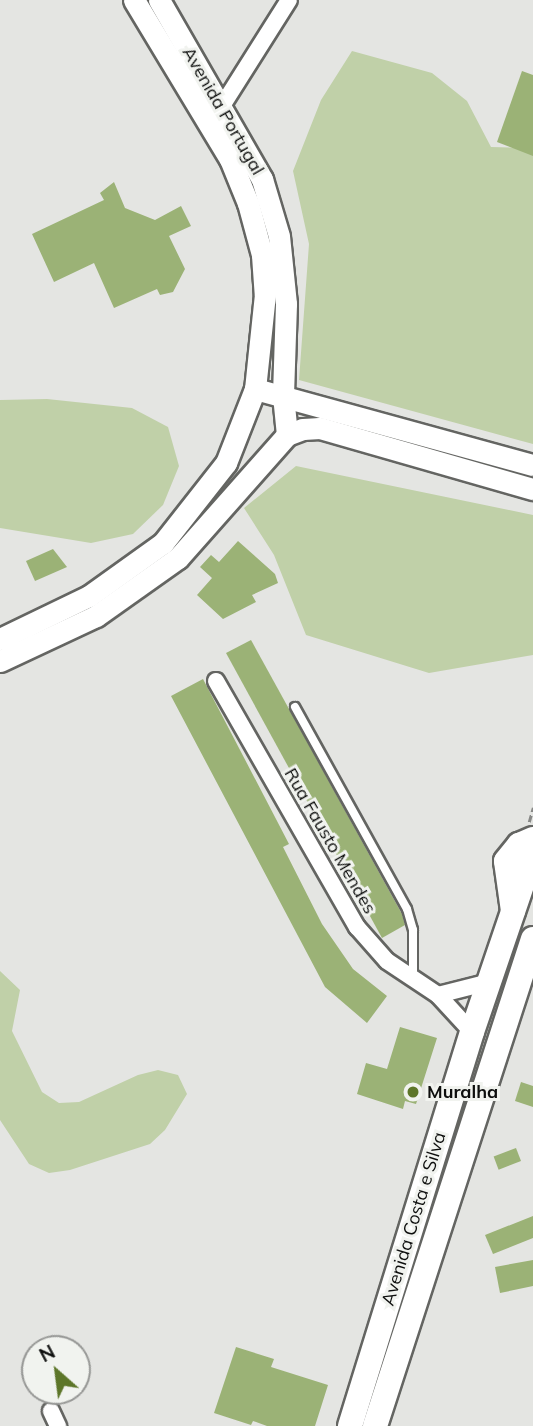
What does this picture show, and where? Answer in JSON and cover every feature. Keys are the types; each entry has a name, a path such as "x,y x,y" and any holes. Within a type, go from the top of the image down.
{"main road":[{"name":"Avenida Portugal","path":"134,0 230,159 248,203 262,255 265,294 255,388 226,463 171,551"},
{"name":"Avenida Portugal","path":"159,0 262,179 279,236 286,304 283,395 287,435"},
{"path":"255,388 533,464"},
{"path":"0,661 111,583 171,551 287,435 320,428 533,489"},
{"path":"0,639 36,634"},
{"path":"513,914 506,861 519,845 533,839"},
{"name":"Avenida Costa e Silva","path":"350,1426 472,1032 533,853"},
{"name":"Avenida Costa e Silva","path":"375,1426 526,977 533,939"}],"street":[{"path":"222,106 289,0"},
{"name":"Rua Fausto Mendes","path":"216,681 356,927 387,961 438,995 472,1032"},
{"path":"438,995 489,982"},
{"path":"51,1411 58,1426"}],"lane":[{"path":"295,707 407,909 413,930 413,978"}],"green space":[{"path":"352,51 432,73 467,101 491,147 533,148 533,444 299,380 309,244 293,171 321,100"},
{"path":"47,399 132,408 168,427 179,466 163,505 133,534 91,543 0,528 0,400"},
{"path":"296,466 533,515 533,655 429,673 306,635 274,555 244,508"},
{"path":"0,971 20,990 12,1031 42,1092 59,1103 79,1102 138,1075 158,1070 178,1075 187,1094 165,1130 150,1144 70,1170 49,1173 29,1164 0,1120"}],"building":[{"path":"522,71 533,75 533,156 497,142"},
{"path":"114,182 125,208 155,220 181,206 191,226 169,236 185,269 173,292 160,295 157,289 114,308 94,263 54,282 32,234 104,200 100,193"},
{"path":"238,541 275,574 278,583 252,595 256,602 223,619 197,595 212,578 200,567 211,555 219,562"},
{"path":"53,549 67,567 35,581 26,561"},
{"path":"251,640 402,914 405,925 382,938 226,653"},
{"path":"203,679 289,844 283,847 322,924 353,969 387,996 367,1023 325,987 171,696"},
{"path":"400,1027 437,1038 416,1104 405,1101 403,1109 357,1094 366,1063 387,1069"},
{"path":"521,1082 533,1086 533,1107 515,1101"},
{"path":"516,1148 521,1161 499,1170 494,1157"},
{"path":"533,1216 533,1238 493,1254 485,1235"},
{"path":"533,1260 533,1286 500,1293 495,1267"},
{"path":"236,1347 274,1359 271,1367 328,1385 315,1426 267,1426 253,1421 251,1425 214,1413"}],"place":[{"name":"Muralha","path":"413,1092"}]}
